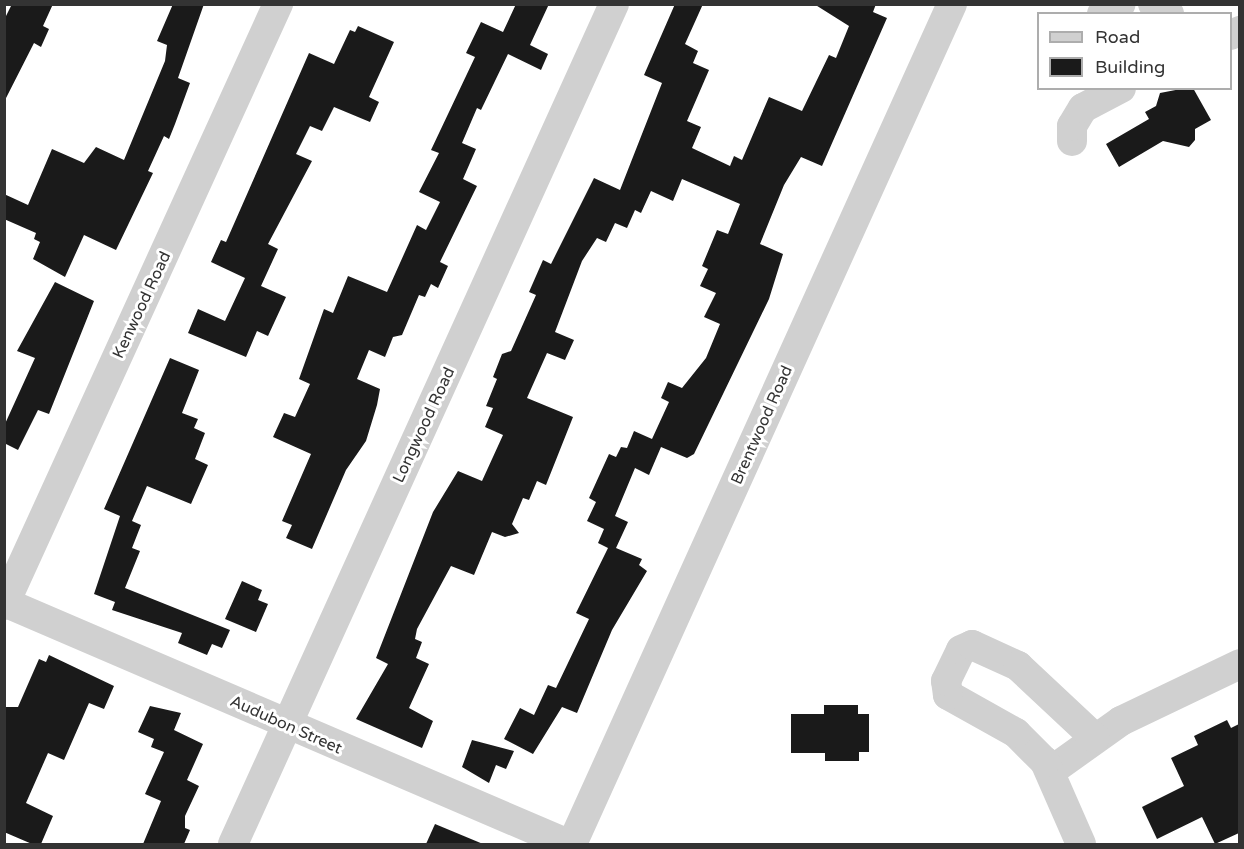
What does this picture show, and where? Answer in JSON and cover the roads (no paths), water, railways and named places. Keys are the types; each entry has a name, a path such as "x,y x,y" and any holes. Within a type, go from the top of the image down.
{"street":[{"name":"Kenwood Road","path":"5,603 278,4"},
{"name":"Longwood Road","path":"233,844 614,4"},
{"name":"Brentwood Road","path":"570,844 952,4"},
{"path":"1106,12 1121,4"},
{"path":"1153,4 1166,12"},
{"path":"1072,141 1077,117 1092,94 1111,90"},
{"name":"Audubon Street","path":"5,603 286,725 570,844"},
{"path":"1081,844 1051,771 1016,733 948,695 946,681 961,650 972,645 1018,666 1095,738"},
{"path":"1051,771 1095,738 1239,664"}]}
